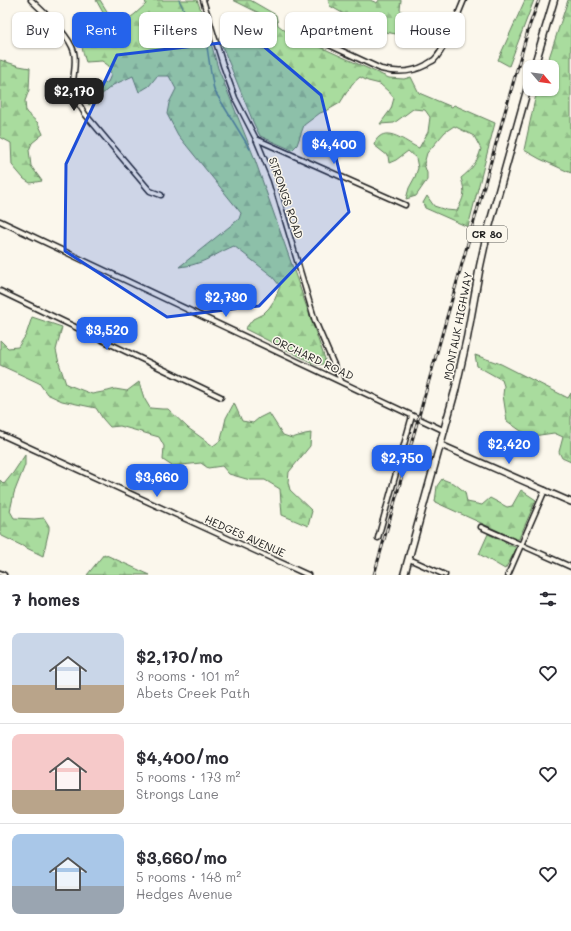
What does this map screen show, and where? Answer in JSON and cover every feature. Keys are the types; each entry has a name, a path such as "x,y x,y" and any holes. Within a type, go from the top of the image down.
{"main road":[{"path":"536,60 554,0"},
{"name":"MONTAUK HIGHWAY","path":"404,575 445,431 463,356 485,240 526,96"}],"street":[{"path":"31,0 60,30 72,47 75,66 73,88 75,98 82,109 150,191 160,195"},
{"name":"STRONGS ROAD","path":"203,0 235,98 256,139 273,180 315,321 341,381"},
{"path":"337,48 381,69 401,72 421,67 433,60 444,45 464,0"},
{"path":"256,139 405,205"},
{"name":"ORCHARD ROAD","path":"0,221 445,431"},
{"path":"0,291 221,397"},
{"path":"378,538 412,416"},
{"name":"HEDGES AVENUE","path":"0,434 308,575"},
{"path":"441,445 571,502"},
{"path":"508,575 545,490"},
{"path":"481,527 571,567"},
{"path":"409,559 445,575"},
{"path":"0,573 4,575"}],"highlighted area":[{"path":"255,39 321,95 349,212 259,306 167,317 65,251 66,164 117,55"}],"green space":[{"path":"96,0 100,0 108,12 103,12"},
{"path":"145,0 197,0 202,12 139,12 139,48 212,48 212,47 218,68 254,157 325,359 323,364 317,365 245,329 253,319 263,314 269,308 275,299 280,286 271,275 234,246 200,262 179,267 239,219 241,213 178,135 167,114 169,103 176,89 169,76 157,76 149,86 139,92 133,76 113,85 89,105 82,89 108,82 111,75 109,66 102,61 86,62 82,49 131,48 131,17 146,4"},
{"path":"233,0 250,0 271,12 257,12"},
{"path":"328,0 370,0 377,3 379,0 401,0 400,10 404,12 395,12 395,34 387,32 387,12 340,12 330,6"},
{"path":"525,0 534,0 509,66 498,60"},
{"path":"568,0 571,0 571,173 524,150 536,96 559,96 559,60 548,60"},
{"path":"277,20 278,25 285,30 285,48 322,48 389,78 404,79 411,77 419,93 452,107 454,105 495,123 468,227 425,208 423,203 427,196 434,206 446,210 457,211 464,195 461,178 474,165 481,149 474,136 454,126 445,132 427,153 424,164 427,173 427,180 416,196 406,199 418,168 416,158 408,151 396,160 389,163 388,156 374,145 376,140 383,134 388,134 399,137 419,148 428,132 430,117 425,110 413,109 394,123 380,124 391,109 394,98 380,84 360,77 352,84 340,103 320,113 304,125 297,145 292,150 260,136 223,48 277,48"},
{"path":"0,60 30,68 29,90 25,101 26,112 38,123 43,134 32,143 29,150 31,166 42,181 30,183 24,179 12,165 11,143 0,137"},
{"path":"32,317 62,327 56,350 66,384 92,394 115,389 127,391 139,382 144,398 150,408 168,409 188,428 213,446 221,440 226,418 234,403 242,421 253,423 269,413 283,435 292,438 311,433 310,446 289,472 288,482 290,490 312,511 308,526 282,515 280,489 265,480 250,480 229,474 222,466 208,468 201,463 172,466 163,460 164,446 159,437 120,426 110,427 96,408 62,401 47,394 39,383 0,365 0,340 8,348 18,347 26,335"},
{"path":"475,355 501,364 568,398 571,393 571,462 562,458 559,452 563,437 554,433 533,436 521,431 507,421 503,395 504,386 502,380 477,366"},
{"path":"25,455 25,465 14,493 10,511 14,518 44,518 49,526 49,530 43,556 0,535 0,480 4,484"},
{"path":"442,479 455,484 465,492 467,502 482,505 490,498 507,507 512,506 521,490 536,500 519,539 516,539 435,502 437,486"},
{"path":"488,534 517,548 505,569 479,554"},
{"path":"104,554 150,575 87,575"}],"waterway":[{"path":"179,0 190,22 207,47 214,90 250,149"}],"railway":[{"path":"374,575 529,27 539,0"}]}
